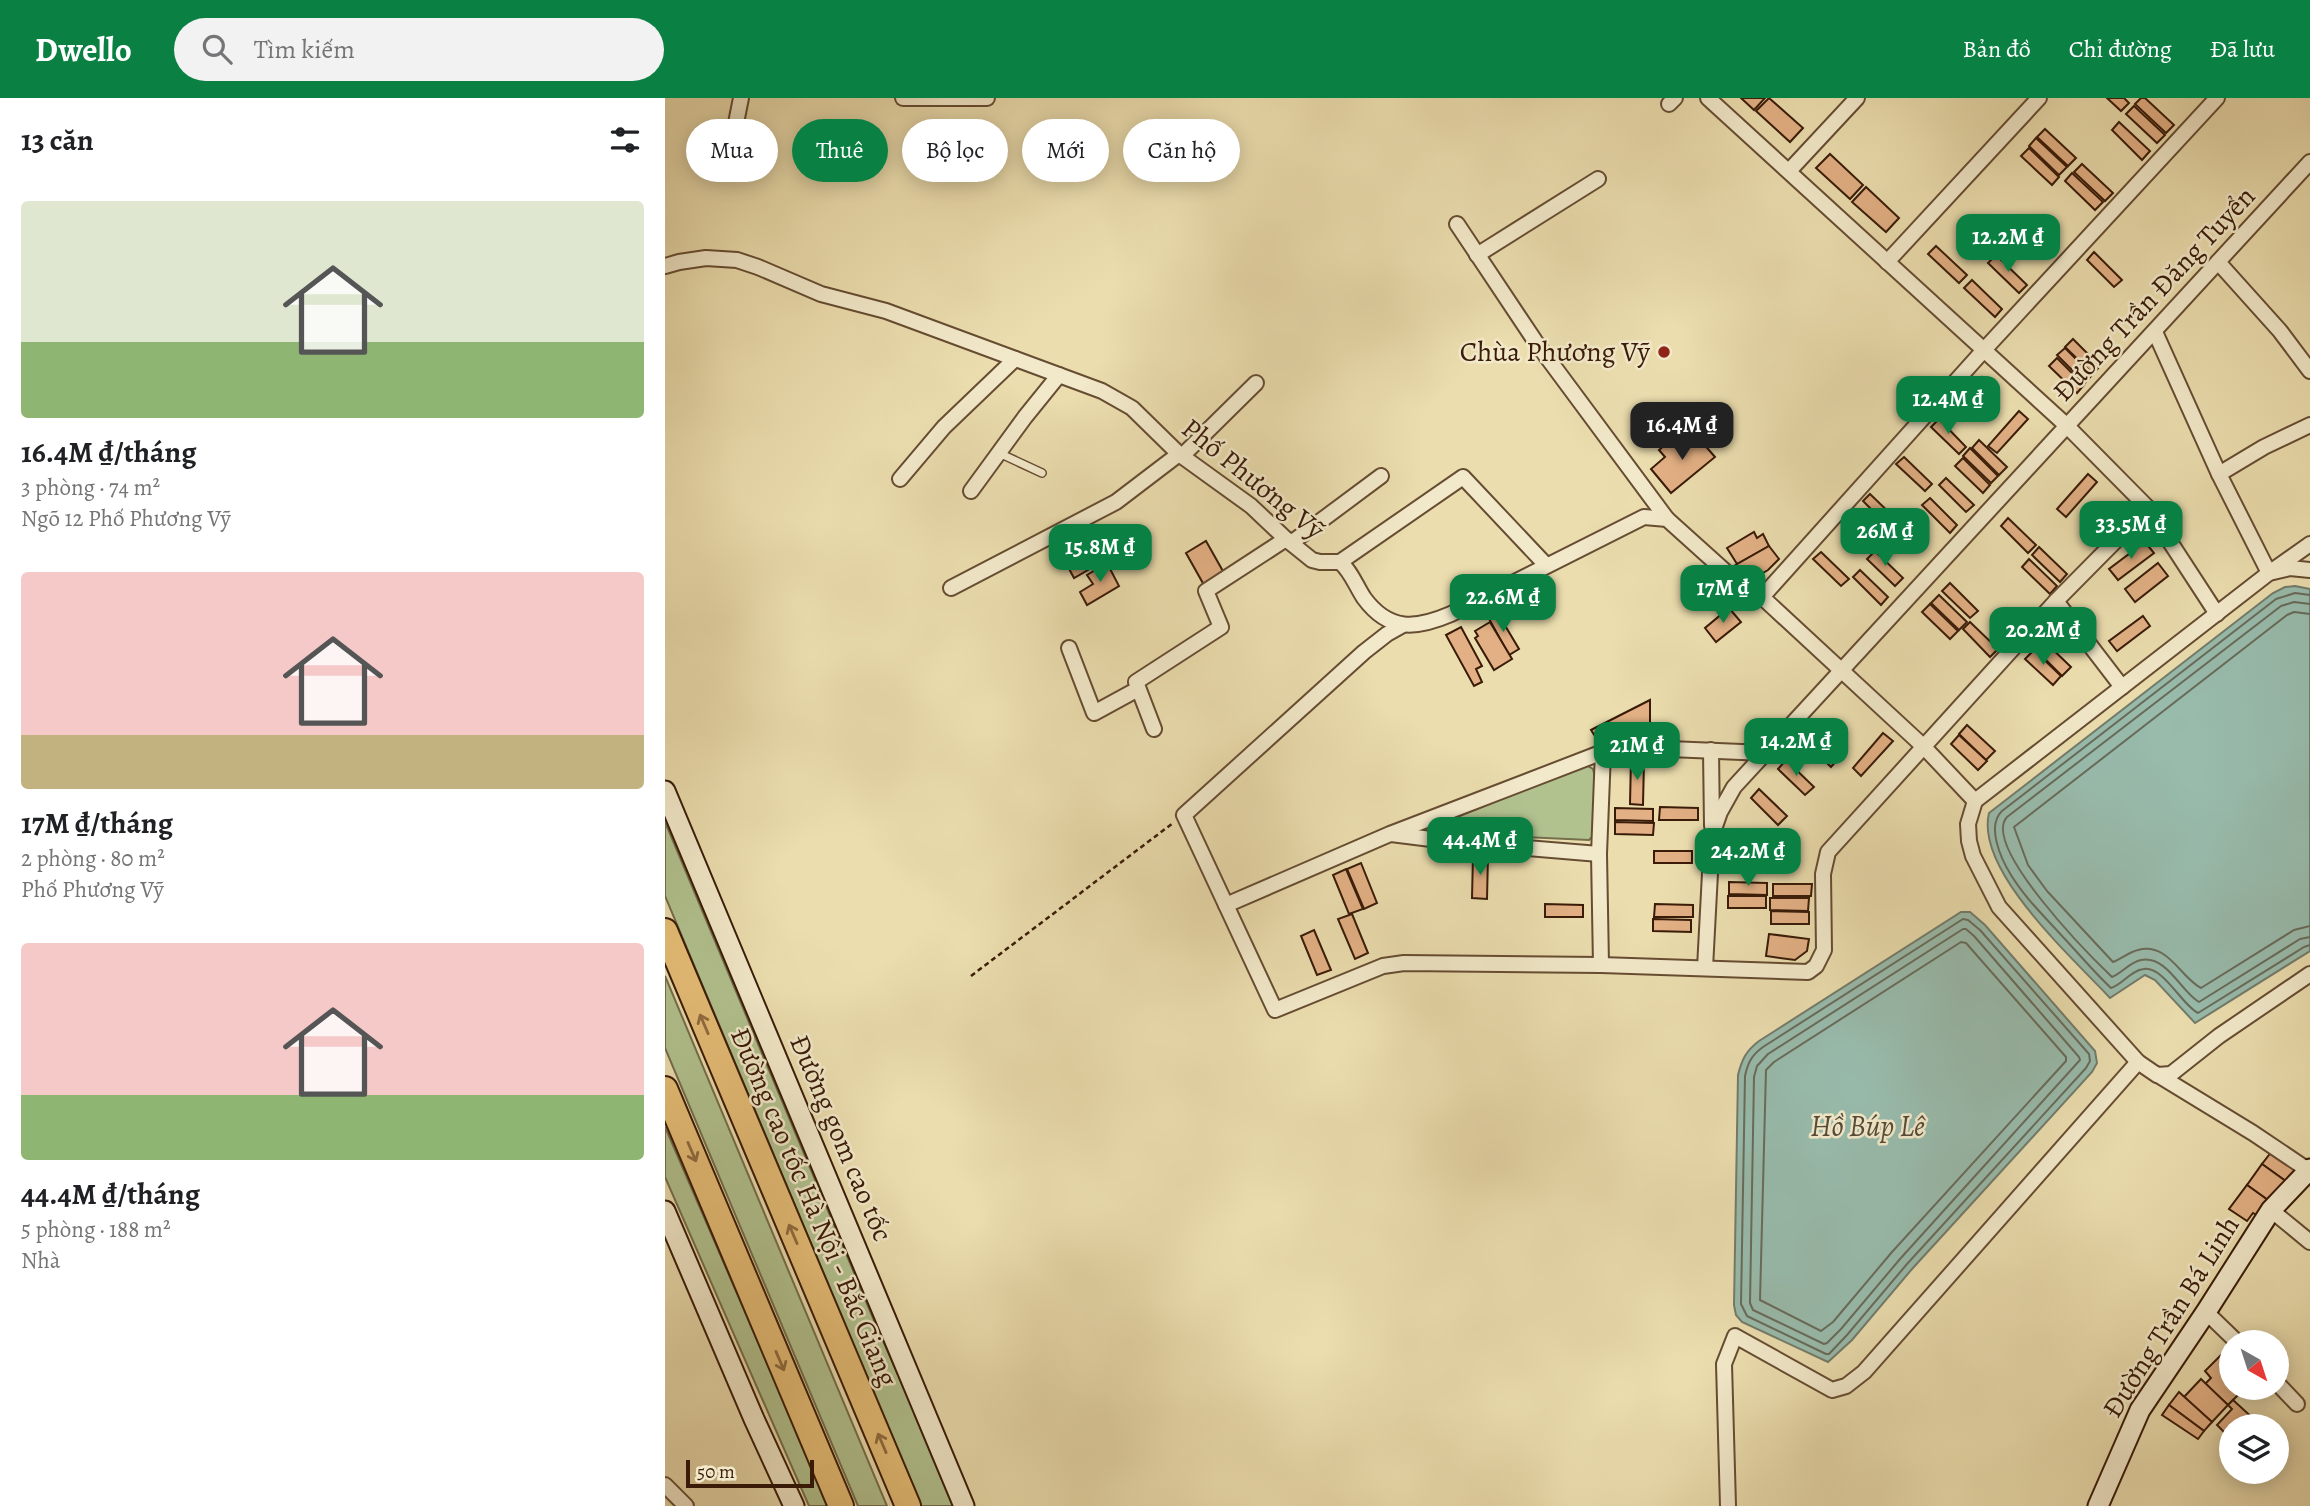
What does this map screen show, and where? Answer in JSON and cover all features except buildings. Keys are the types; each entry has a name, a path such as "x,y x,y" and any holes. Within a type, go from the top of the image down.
{"highway":[{"name":"Đường cao tốc Hà Nội - Bắc Giang","path":"665,931 908,1506"},
{"path":"665,1089 841,1506"}],"main road":[{"name":"Đường gom cao tốc","path":"665,791 964,1506"},
{"name":"Đường Trần Bá Linh","path":"2098,1506 2140,1410 2271,1210 2309,1170"},
{"path":"665,1211 794,1506"}],"street":[{"path":"737,119 741,98"},
{"path":"903,98 987,98"},
{"path":"1708,98 2066,425 2148,508 2217,614"},
{"path":"1789,171 1857,98"},
{"path":"1887,262 2039,98"},
{"path":"1762,597 1983,351 2217,98"},
{"name":"Đường Trần Đăng Tuyển","path":"1705,968 1712,835 1720,812 1734,787 2310,162"},
{"path":"1477,255 1598,179"},
{"path":"1457,225 1535,341 1667,519 1747,591 1762,597 1923,746 1975,801"},
{"name":"Phố Phương Vỹ","path":"665,266 706,258 737,260 821,294 886,311 1101,391 1132,408 1181,455 1251,506 1312,560 1340,562 1375,610 1403,625"},
{"path":"2218,262 2266,314 2310,371"},
{"path":"2155,332 2219,474 2269,573"},
{"path":"900,479 944,427 1015,359"},
{"path":"971,491 1059,375"},
{"path":"951,588 1116,502 1181,455 1256,383"},
{"path":"2219,474 2264,447 2310,425"},
{"path":"1154,729 1136,682 1221,627 1206,591 1289,541 1381,476"},
{"path":"1340,562 1463,477 1546,565"},
{"path":"1667,519 1644,517 1451,614 1419,625 1403,625 1387,634 1184,815 1275,1010 1383,966 1404,963 1601,965 1808,972 1816,966 1824,950 1823,874 1828,852 2056,601 2148,508"},
{"path":"2309,1170 2138,1062 1999,907 1973,856 1968,824 1975,801 2310,544"},
{"path":"2269,573 2290,568 2310,570"},
{"path":"2056,601 2122,687"},
{"path":"1069,648 1094,713 1138,689"},
{"path":"1226,905 1390,834 1603,752 1621,747 1766,753"},
{"path":"1711,750 1712,835"},
{"path":"1601,965 1599,853 1603,752"},
{"path":"1390,834 1599,853"},
{"path":"2157,1075 2171,1074 2219,1036 2310,974"},
{"path":"1728,1506 1724,1364 1735,1336 1832,1390 1846,1386 1864,1372 2138,1062"},
{"path":"2271,1210 2310,1242"},
{"path":"2206,1312 2225,1330"},
{"path":"2289,1396 2297,1404"},
{"path":"665,1485 686,1506"}],"lane":[{"path":"998,452 1042,473"}],"path":[{"path":"971,976 1184,815"}],"green space":[{"path":"1586,765 1593,769 1595,777 1595,834 1589,840 1460,834 1452,831 1451,824 1457,817"},
{"path":"665,822 873,1318 956,1506 921,1506 665,896"},
{"path":"665,976 887,1506 858,1506 665,1048"},
{"path":"665,1127 829,1506 809,1506 665,1177"}],"water":[{"path":"2295,586 2310,589 2310,951 2195,1023 2155,980 2145,975 2110,998 2052,937 2011,886 1997,861 1989,836 1989,813 2273,593"},
{"name":"Hồ Búp Lê","path":"1961,912 1970,912 1985,925 2095,1051 2097,1063 2092,1072 1912,1269 1852,1340 1828,1362 1742,1322 1736,1315 1738,1075 1743,1060 1759,1041"}],"place":[{"name":"Chùa Phương Vỹ","path":"1664,352"}]}
